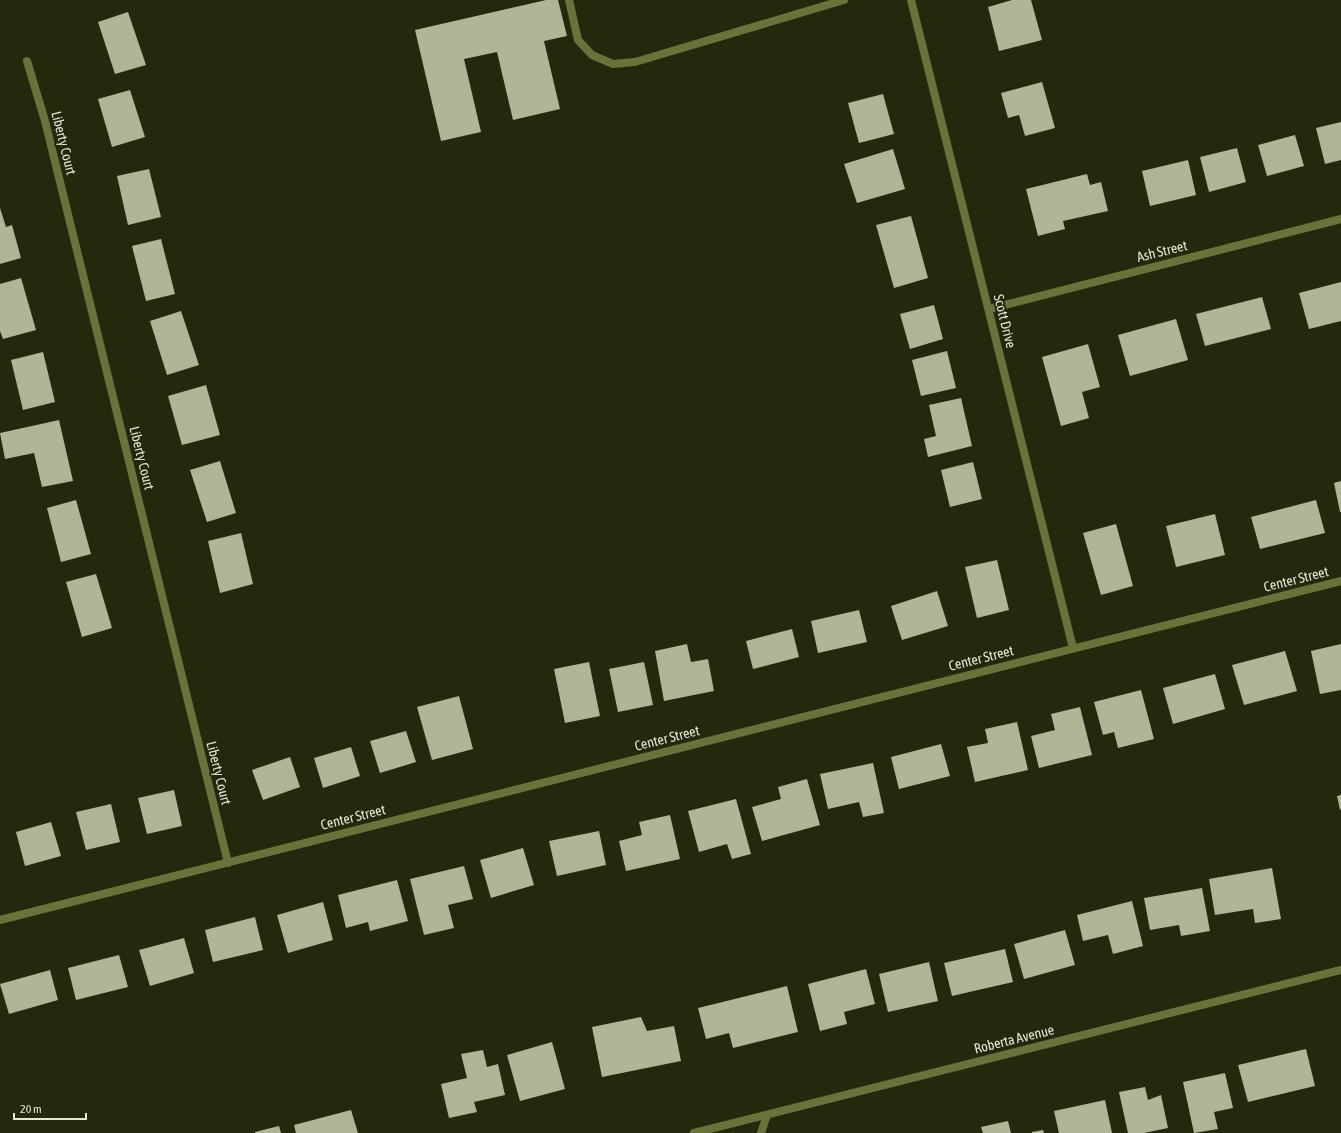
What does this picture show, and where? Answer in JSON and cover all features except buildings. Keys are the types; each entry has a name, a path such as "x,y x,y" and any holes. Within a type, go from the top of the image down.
{"street":[{"path":"569,0 578,40 592,54 613,64 635,62 844,0"},
{"name":"Scott Drive","path":"911,0 1073,648"},
{"name":"Liberty Court","path":"27,61 46,121 228,862"},
{"name":"Ash Street","path":"989,309 1341,219"},
{"name":"Center Street","path":"0,920 1341,581"},
{"name":"Roberta Avenue","path":"694,1133 1341,970"},
{"path":"761,1133 767,1114"}]}
